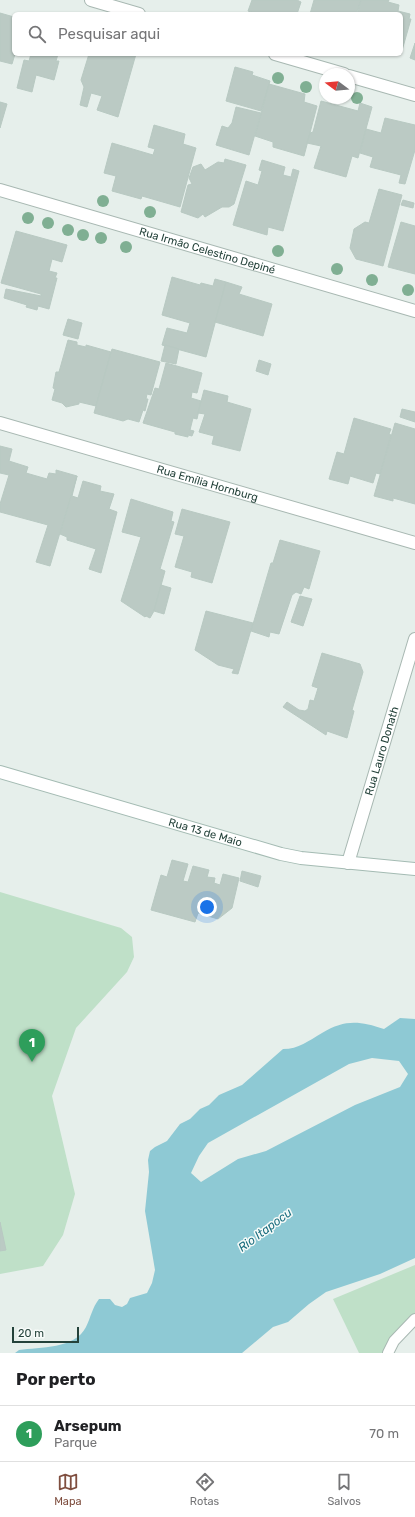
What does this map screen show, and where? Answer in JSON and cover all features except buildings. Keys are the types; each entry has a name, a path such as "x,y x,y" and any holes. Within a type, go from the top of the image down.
{"street":[{"path":"91,0 131,12"},
{"path":"282,56 323,68"},
{"path":"355,78 415,95"},
{"name":"Rua Irmão Celestino Depiné","path":"0,190 415,311"},
{"name":"Rua Emília Hornburg","path":"0,423 415,543"},
{"name":"Rua Lauro Donath","path":"348,863 415,639"},
{"name":"Rua 13 de Maio","path":"0,772 281,854 348,863 415,869"}],"lane":[{"path":"388,1353 394,1341 415,1318"}],"green space":[{"path":"0,892 121,928 132,937 134,957 127,972 76,1028 52,1096 75,1194 63,1235 43,1266 0,1274"},
{"path":"415,1265 415,1316 385,1353 359,1353 333,1299"}],"water":[{"name":"Rio Itapocu","path":"400,1018 415,1019 415,1258 380,1274 326,1292 288,1322 273,1327 242,1353 15,1353 19,1350 56,1346 74,1339 81,1334 86,1327 93,1309 99,1299 110,1299 115,1305 122,1307 127,1304 130,1298 147,1293 152,1283 155,1270 145,1211 149,1172 148,1160 150,1151 167,1141 180,1124 190,1119 200,1109 209,1105 219,1095 242,1085 283,1049 299,1046 330,1028 345,1023 367,1024 384,1029","holes":["372,1058 399,1061 408,1074 400,1087 355,1105 266,1151 238,1159 201,1182 191,1173 199,1156 208,1143 349,1064"]}],"place":[{"name":"Arsepum","path":"32,1062"}]}
